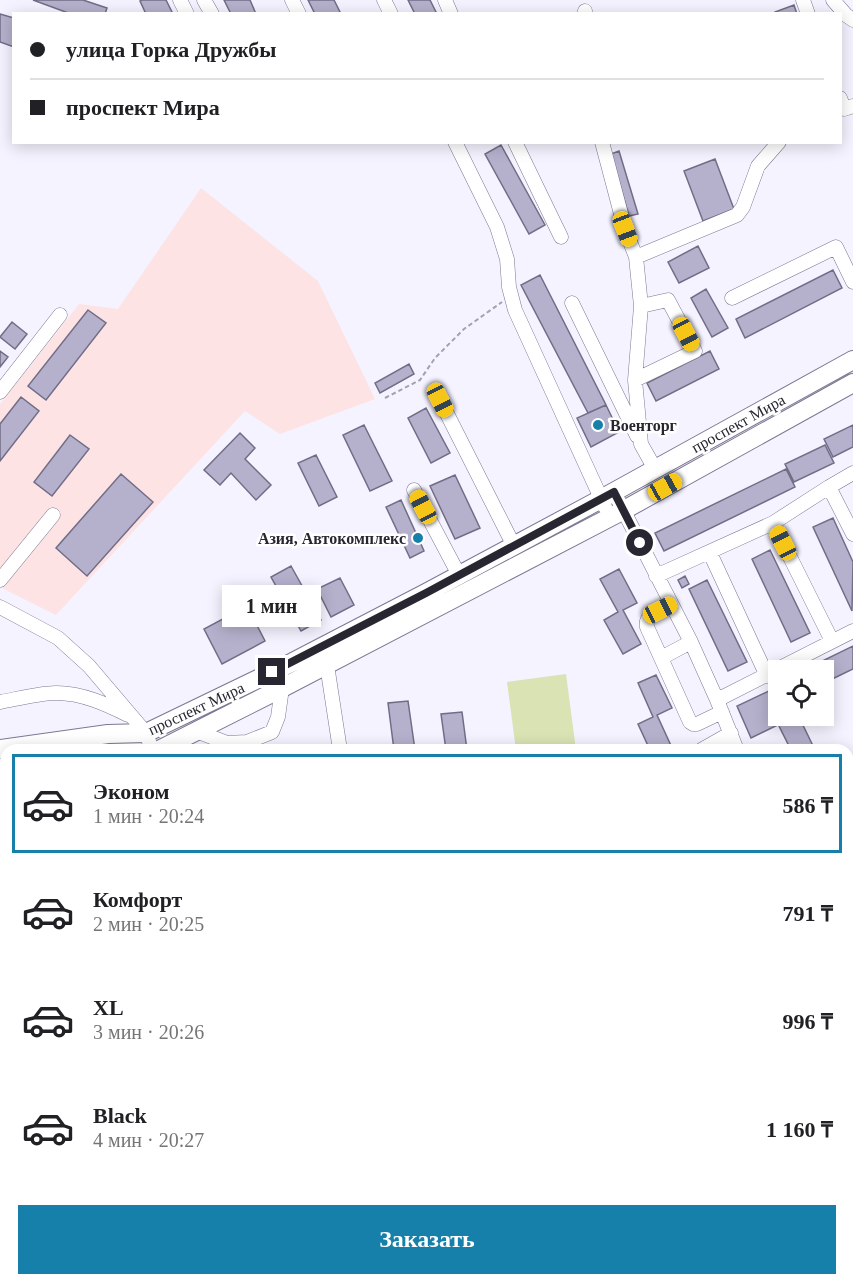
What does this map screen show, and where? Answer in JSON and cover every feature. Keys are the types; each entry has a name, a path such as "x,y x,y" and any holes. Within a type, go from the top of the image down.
{"main road":[{"name":"проспект Мира","path":"36,744 108,734 149,741 293,662 608,496 853,360"},
{"name":"проспект Мира","path":"171,744 617,513 853,383"}],"street":[{"path":"833,0 853,20"},
{"path":"842,104 844,109 853,106"},
{"path":"456,144 497,227 507,259 509,287 516,310 608,496 656,576 690,642 735,744"},
{"path":"516,144 561,237"},
{"path":"603,144 625,229 636,257 641,306 635,380 641,444"},
{"path":"636,257 737,215 743,207 764,149"},
{"path":"732,298 836,247 853,282"},
{"path":"635,380 695,351 668,300 641,306"},
{"path":"572,303 655,470"},
{"path":"0,392 60,315"},
{"path":"440,400 514,546"},
{"path":"656,576 773,523 853,473"},
{"path":"829,487 853,534"},
{"path":"414,490 459,575"},
{"path":"0,580 53,515"},
{"path":"773,523 832,641"},
{"path":"710,553 767,676"},
{"path":"671,605 649,616 646,621 647,627 690,722 693,724 697,724 719,706 767,676 853,631"},
{"path":"0,607 58,638 89,666 134,718 149,741"},
{"path":"661,658 690,642"},
{"path":"327,665 339,744"},
{"path":"196,731 227,743 247,742 272,732 278,717 282,688"},
{"path":"0,702 55,693 78,696 106,705 134,718"},
{"path":"712,744 731,733"}],"path":[{"path":"386,398 420,380 435,358 464,329 511,296"}],"shaded area":[{"path":"201,188 318,281 375,399 280,434 245,411 56,615 0,587 0,404 79,304 118,309"}],"green space":[{"path":"566,674 575,744 515,744 507,682"}],"building":[{"path":"33,0 83,0 107,8 106,12 66,12"},
{"path":"166,0 172,12 145,12 140,1"},
{"path":"224,0 250,0 255,12 230,12"},
{"path":"308,0 334,0 340,12 314,12"},
{"path":"408,0 430,0 436,12 414,12"},
{"path":"794,5 796,12 775,12"},
{"path":"0,14 12,17 12,46 0,42"},
{"path":"501,145 545,225 529,234 485,154"},
{"path":"619,151 638,214 629,216 611,154"},
{"path":"715,159 734,209 703,221 684,171"},
{"path":"698,246 709,268 679,283 668,262"},
{"path":"833,270 842,288 745,338 736,319"},
{"path":"540,275 606,405 588,413 521,285"},
{"path":"706,289 728,328 712,337 691,298"},
{"path":"88,310 106,323 46,400 28,386"},
{"path":"12,322 27,334 15,349 0,337"},
{"path":"0,351 8,357 0,367"},
{"path":"710,351 719,369 656,401 647,383"},
{"path":"409,364 414,374 380,393 375,383"},
{"path":"21,397 39,411 0,461 0,424"},
{"name":"Военторг","path":"606,405 619,432 591,447 577,418"},
{"path":"426,408 450,453 431,463 408,418"},
{"path":"364,425 392,481 370,491 343,435"},
{"path":"853,425 853,447 833,457 824,439"},
{"path":"240,433 255,448 245,459 271,485 256,500 231,473 220,485 204,470"},
{"path":"70,435 89,449 52,496 34,482"},
{"path":"825,445 834,463 794,482 785,464"},
{"path":"316,455 337,497 319,506 298,463"},
{"path":"786,469 795,487 664,551 655,533"},
{"path":"121,474 153,502 87,576 56,548"},
{"path":"455,475 480,528 455,539 430,486"},
{"path":"401,500 424,551 410,558 386,507"},
{"path":"833,518 853,562 852,611 813,527"},
{"path":"770,550 810,633 791,642 752,559"},
{"path":"291,566 321,620 301,631 271,577"},
{"path":"619,569 637,603 623,610 641,644 623,654 604,620 618,612 600,579"},
{"path":"685,576 689,584 682,588 678,580"},
{"path":"340,578 354,605 331,617 317,589"},
{"path":"707,580 747,662 728,671 689,589"},
{"path":"247,606 265,641 222,664 204,629"},
{"path":"853,646 853,669 834,678 834,660 824,660"},
{"path":"656,675 672,708 657,715 670,744 647,744 638,724 653,717 638,683"},
{"path":"768,691 768,726 776,726 751,738 737,706"},
{"path":"408,701 414,744 393,744 388,703"},
{"path":"462,712 466,744 445,744 441,714"},
{"path":"779,726 803,726 812,744 788,744"}],"place":[{"name":"Военторг","path":"598,425"},
{"name":"Азия, Автокомплекс","path":"418,538"}],"route":[{"path":"272,672 426,593 614,492 640,543"}]}
